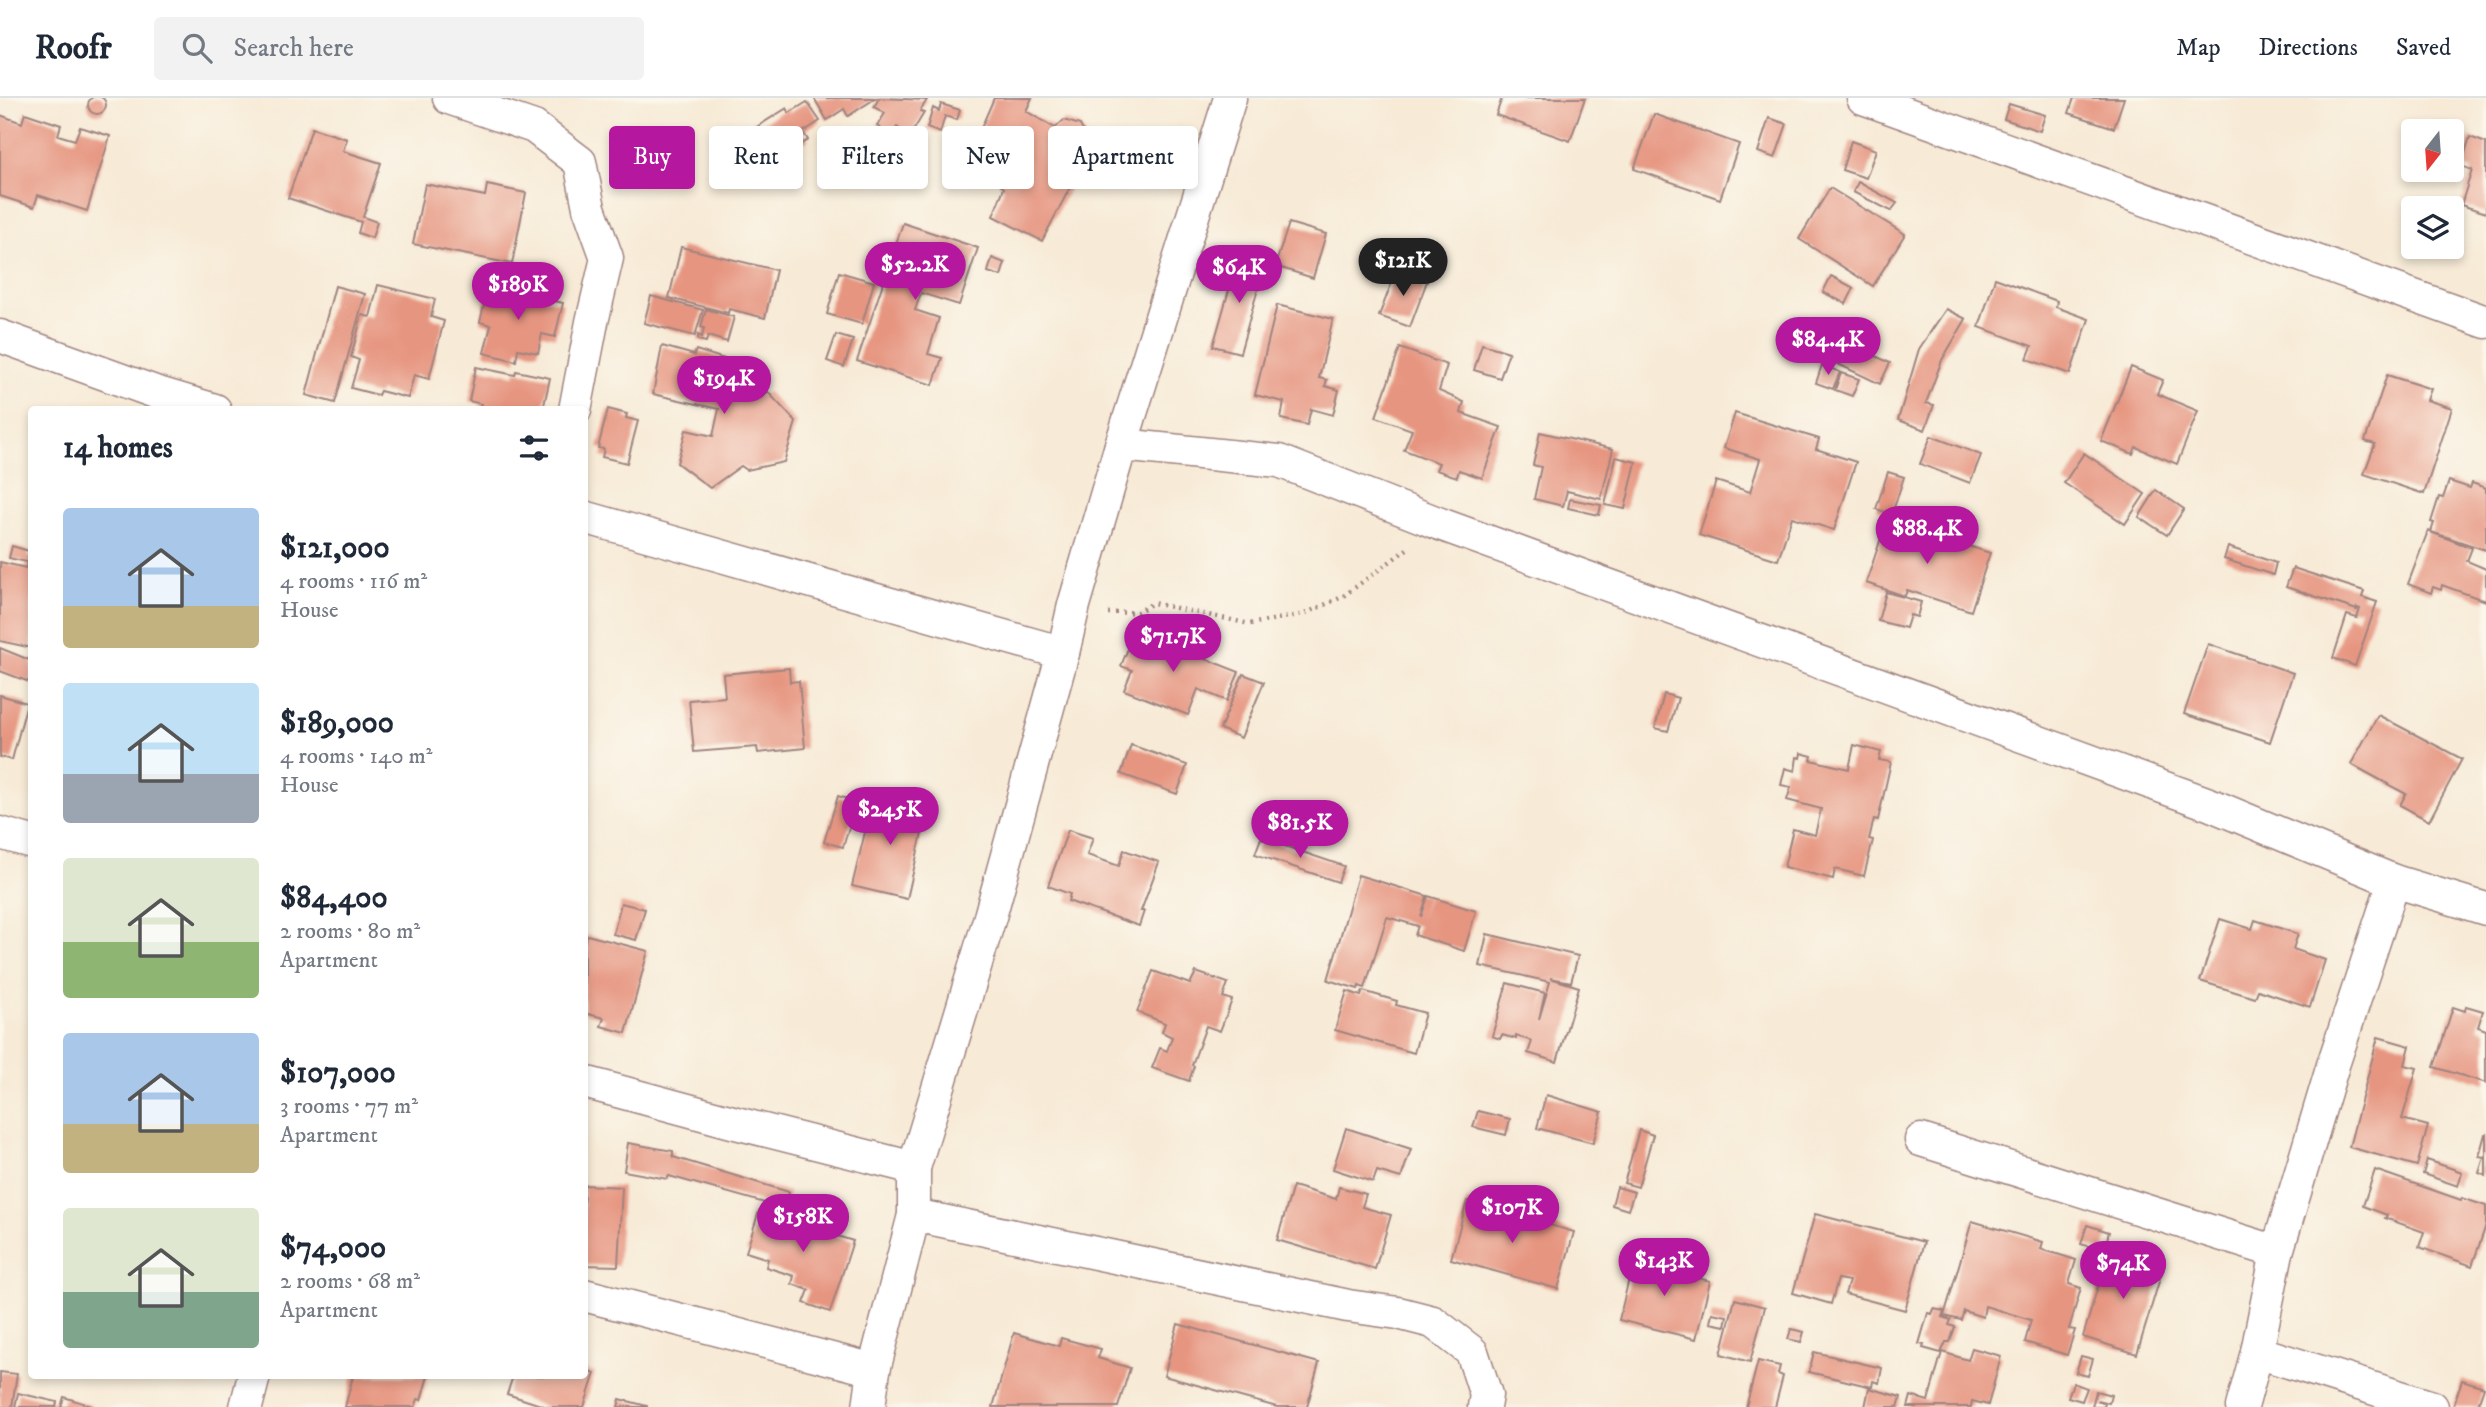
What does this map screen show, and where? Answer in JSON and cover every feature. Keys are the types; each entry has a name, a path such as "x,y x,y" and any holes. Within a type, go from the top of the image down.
{"street":[{"path":"449,98 534,127 580,162 589,208 607,258 576,406"},
{"path":"869,1407 874,1370 914,1215 914,1168 990,917 1074,605 1121,445 1230,98"},
{"path":"1863,98 2486,321"},
{"path":"0,336 202,406"},
{"path":"1121,445 1279,461 1440,524 2209,804 2394,881 2486,909"},
{"path":"588,518 1063,653"},
{"path":"0,833 28,841"},
{"path":"2242,1407 2257,1352 2277,1252 2333,1065 2394,881"},
{"path":"588,1083 736,1124 914,1168"},
{"path":"1921,1140 2277,1252"},
{"path":"914,1215 1433,1322 1472,1352 1486,1395 1484,1407"},
{"path":"588,1296 874,1370"},
{"path":"2257,1352 2432,1407"},
{"path":"246,1407 253,1379"}],"path":[{"path":"1074,605 1104,614 1137,612 1153,603 1250,624 1304,614 1342,597 1440,524"}],"building":[{"path":"97,96 103,99 106,105 103,111 97,114 91,111 88,105 91,99"},
{"path":"814,98 876,98 848,116 844,109 827,120"},
{"path":"879,98 927,100 920,111 924,113 916,126 877,126 885,113 874,107"},
{"path":"994,98 1032,98 1026,111 1052,126 1048,126 1048,189 1069,189 1042,241 993,216 1004,189 1034,189 1034,126 982,126"},
{"path":"1502,98 1585,98 1570,141 1496,115"},
{"path":"2074,98 2124,98 2114,128 2069,113"},
{"path":"807,102 820,121 803,132 803,126 758,126 787,108 789,113"},
{"path":"941,104 960,110 957,120 945,116 940,133 928,126 933,108 939,111"},
{"path":"2009,104 2045,115 2040,131 2004,119"},
{"path":"25,113 61,125 58,135 75,140 80,127 110,136 87,211 38,195 34,207 0,196 0,115 22,123"},
{"path":"1654,114 1739,144 1720,199 1634,169"},
{"path":"1769,118 1787,124 1775,158 1758,152"},
{"path":"1064,120 1081,126 1057,126"},
{"path":"312,128 347,139 343,151 381,163 363,217 377,222 372,238 358,233 361,222 288,198"},
{"path":"2470,137 2486,143 2486,213 2464,206 2464,196 2472,170 2464,167 2464,156"},
{"path":"1851,141 1876,150 1866,178 1842,170"},
{"path":"1858,182 1897,203 1891,211 1853,192"},
{"path":"425,184 485,196 487,185 526,193 512,264 413,244"},
{"path":"1830,188 1905,234 1873,286 1799,239"},
{"path":"903,223 978,248 959,305 921,293 915,310 939,318 928,354 942,358 933,385 857,361"},
{"path":"1289,223 1326,234 1313,278 1275,266"},
{"path":"681,247 776,270 765,318 729,309 728,313 669,298"},
{"path":"1239,255 1262,261 1258,277 1261,278 1240,353 1213,346"},
{"path":"992,258 1005,263 1001,276 988,272"},
{"path":"1397,269 1427,281 1410,327 1379,316"},
{"path":"839,272 874,282 862,324 827,314"},
{"path":"1831,276 1854,288 1846,304 1823,292"},
{"path":"1995,278 2057,301 2056,307 2089,319 2070,374 2027,359 2032,346 1979,327"},
{"path":"378,285 435,299 431,317 444,321 429,379 414,375 408,398 380,391 378,395 351,388 359,360 351,357 362,315 370,317"},
{"path":"489,285 563,303 555,337 542,334 538,353 518,349 516,361 484,353 491,325 480,322"},
{"path":"335,286 365,294 335,403 306,395"},
{"path":"651,296 703,310 695,336 644,323"},
{"path":"1277,305 1333,319 1319,378 1327,380 1325,386 1339,390 1333,415 1311,409 1307,425 1281,419 1284,402 1255,395"},
{"path":"706,309 734,317 727,342 708,336 706,342 698,340 698,335 702,337 704,328 701,327"},
{"path":"1946,309 1966,319 1942,360 1926,403 1934,405 1925,430 1898,420 1919,349"},
{"path":"836,335 853,340 844,367 827,361"},
{"path":"1832,335 1890,363 1880,384 1821,356"},
{"path":"1482,344 1509,352 1500,378 1474,370"},
{"path":"662,346 694,355 696,350 744,365 758,396 768,392 796,422 784,462 747,470 741,466 710,488 677,463 686,430 713,436 719,409 653,394"},
{"path":"1400,348 1447,365 1439,391 1464,402 1461,413 1501,427 1482,478 1459,470 1457,477 1436,470 1439,463 1404,450 1412,430 1376,417"},
{"path":"1822,365 1840,372 1833,389 1816,383"},
{"path":"476,367 515,375 516,371 550,378 544,406 481,406 469,401"},
{"path":"2131,367 2163,380 2157,394 2198,411 2177,464 2136,447 2133,454 2101,441"},
{"path":"1841,373 1859,379 1852,396 1835,390"},
{"path":"2387,375 2431,389 2427,400 2452,408 2424,494 2364,474 2375,444 2365,441"},
{"path":"608,409 627,414 626,418 638,421 627,463 602,457 604,449 598,448"},
{"path":"1735,413 1819,439 1816,449 1856,462 1834,530 1792,517 1778,560 1699,535 1716,481 1750,492 1760,459 1724,448"},
{"path":"1540,432 1613,449 1601,499 1567,491 1563,506 1534,499 1541,467 1533,465"},
{"path":"1931,436 1981,455 1970,483 1920,464"},
{"path":"2084,453 2145,494 2125,524 2064,483"},
{"path":"1616,457 1636,462 1625,509 1605,505"},
{"path":"1888,472 1904,477 1892,514 1876,509"},
{"path":"2449,481 2470,488 2472,483 2486,488 2486,550 2431,532 2434,523 2431,522 2439,497 2443,498"},
{"path":"2156,490 2184,509 2167,535 2139,517"},
{"path":"1570,499 1601,505 1599,515 1568,508"},
{"path":"1887,520 1990,553 1971,611 1907,590 1905,596 1866,583"},
{"path":"2428,531 2472,548 2467,561 2486,569 2486,601 2442,585 2441,590 2433,587 2431,593 2408,584"},
{"path":"12,546 28,551 28,647 0,641 0,562 26,568 27,562 9,558"},
{"path":"2228,547 2276,563 2273,575 2224,559"},
{"path":"2293,568 2364,591 2362,597 2377,602 2355,666 2333,658 2347,615 2357,618 2360,609 2286,587"},
{"path":"1886,592 1921,602 1917,617 1910,615 1906,628 1878,621"},
{"path":"1135,631 1239,672 1227,701 1198,689 1188,715 1124,690 1132,670 1121,666"},
{"path":"2208,644 2293,673 2270,742 2184,714"},
{"path":"0,648 28,659 28,682 0,671"},
{"path":"789,668 790,682 799,681 805,748 758,753 757,747 694,752 689,700 725,697 723,674"},
{"path":"1243,674 1264,682 1241,738 1220,729"},
{"path":"1664,694 1678,698 1668,731 1655,728"},
{"path":"0,695 27,703 12,760 0,757"},
{"path":"2378,715 2462,759 2429,821 2400,805 2406,794 2351,764"},
{"path":"1131,745 1187,765 1177,794 1121,774"},
{"path":"1854,745 1881,752 1879,760 1891,762 1878,820 1874,819 1869,839 1873,840 1864,876 1835,869 1833,879 1784,867 1793,829 1815,835 1821,809 1787,800 1791,787 1781,785 1785,768 1795,771 1797,757 1800,758 1801,753 1812,756 1811,760 1849,769"},
{"path":"874,795 928,807 907,899 852,886"},
{"path":"838,796 857,802 843,847 824,842"},
{"path":"1068,830 1093,838 1087,855 1119,866 1124,850 1159,862 1141,911 1144,911 1139,926 1068,901 1070,894 1048,886"},
{"path":"1261,838 1344,866 1338,882 1255,854"},
{"path":"1358,875 1427,896 1421,917 1428,896 1476,911 1464,951 1415,935 1418,926 1387,917 1365,988 1359,986 1358,989 1328,980"},
{"path":"621,903 645,909 636,940 613,934"},
{"path":"2220,919 2252,929 2255,920 2298,934 2293,949 2325,960 2310,1007 2258,990 2255,998 2200,981"},
{"path":"1487,934 1578,956 1571,982 1550,978 1579,987 1557,1062 1528,1053 1532,1041 1516,1036 1516,1039 1502,1035 1500,1039 1492,1036 1507,983 1545,993 1539,1019 1550,982 1480,966"},
{"path":"588,935 648,951 626,1033 601,1026 604,1018 588,1014"},
{"path":"1153,971 1190,984 1196,972 1228,983 1223,997 1232,1000 1220,1031 1206,1026 1189,1081 1152,1068 1160,1048 1167,1051 1172,1037 1162,1032 1165,1023 1137,1012"},
{"path":"1347,991 1361,996 1363,991 1397,1001 1396,1005 1425,1013 1414,1053 1335,1030"},
{"path":"2466,1006 2483,1011 2478,1027 2486,1030 2486,1083 2434,1067 2453,1007 2465,1011"},
{"path":"2378,1037 2410,1046 2405,1065 2417,1068 2402,1119 2428,1126 2417,1166 2349,1147"},
{"path":"1546,1095 1602,1112 1593,1143 1537,1128"},
{"path":"1478,1111 1510,1119 1506,1135 1473,1127"},
{"path":"1346,1128 1411,1149 1401,1178 1377,1171 1373,1182 1333,1169"},
{"path":"1639,1130 1653,1135 1638,1187 1624,1183"},
{"path":"2485,1134 2486,1176 2479,1173 2484,1157 2479,1156"},
{"path":"628,1143 673,1151 673,1157 789,1192 786,1209 669,1176 667,1179 624,1171"},
{"path":"2427,1160 2462,1172 2458,1186 2423,1174"},
{"path":"2375,1170 2486,1206 2486,1225 2472,1266 2419,1247 2424,1232 2385,1218 2387,1215 2363,1206"},
{"path":"588,1185 622,1187 618,1266 588,1265"},
{"path":"1293,1186 1336,1199 1339,1187 1366,1194 1362,1207 1391,1215 1375,1269 1277,1240"},
{"path":"1617,1187 1634,1192 1628,1210 1612,1205"},
{"path":"1467,1201 1574,1232 1558,1289 1451,1259"},
{"path":"795,1210 825,1220 821,1231 853,1241 830,1312 804,1303 809,1290 792,1284 794,1276 766,1267 768,1259 746,1252 759,1211 792,1222"},
{"path":"1815,1214 1924,1242 1905,1310 1845,1294 1849,1281 1838,1279 1831,1304 1793,1293"},
{"path":"1972,1221 2043,1242 2041,1249 2076,1260 2069,1284 2081,1288 2069,1329 2075,1330 2067,1355 2025,1342 2031,1320 1985,1306 1983,1317 1964,1311 1961,1320 1944,1316"},
{"path":"2087,1225 2109,1232 2104,1251 2081,1244"},
{"path":"2109,1249 2164,1265 2137,1354 2083,1337"},
{"path":"1635,1254 1670,1263 1669,1271 1710,1281 1696,1339 1619,1320"},
{"path":"1735,1299 1765,1307 1750,1362 1721,1354"},
{"path":"1934,1309 1944,1311 1942,1317 1951,1320 1949,1325 1955,1327 1950,1342 1946,1342 1941,1353 1923,1348 1924,1345 1919,1344 1928,1313 1932,1314"},
{"path":"1712,1313 1727,1316 1725,1326 1710,1323"},
{"path":"1178,1324 1319,1363 1307,1407 1277,1407 1164,1376"},
{"path":"1791,1329 1804,1332 1801,1342 1788,1339"},
{"path":"1014,1333 1059,1346 1061,1338 1101,1349 1098,1358 1130,1368 1118,1407 993,1407"},
{"path":"1972,1348 2001,1356 1988,1405 1972,1401 1971,1407 1908,1407 1911,1396 1928,1401 1942,1352 1968,1360"},
{"path":"1814,1352 1882,1368 1879,1383 1873,1381 1872,1387 1809,1372"},
{"path":"2081,1356 2093,1359 2088,1376 2076,1373"},
{"path":"1758,1361 1780,1366 1778,1374 1783,1376 1775,1407 1746,1407"},
{"path":"588,1370 595,1373 584,1407 547,1407 507,1394 512,1379 588,1379"},
{"path":"0,1372 17,1374 12,1407 0,1407"},
{"path":"352,1379 427,1379 421,1400 418,1399 415,1407 345,1407"},
{"path":"2462,1380 2484,1387 2477,1407 2453,1407"},
{"path":"2073,1383 2087,1388 2082,1401 2068,1397"},
{"path":"1869,1388 1901,1397 1898,1407 1865,1407"},
{"path":"2096,1391 2111,1395 2109,1403 2097,1400 2105,1403 2104,1407 2092,1407"},
{"path":"18,1393 57,1402 56,1407 15,1407"},
{"path":"64,1397 92,1406 92,1407 61,1407"},
{"path":"620,1399 647,1406 647,1407 618,1407"}]}
